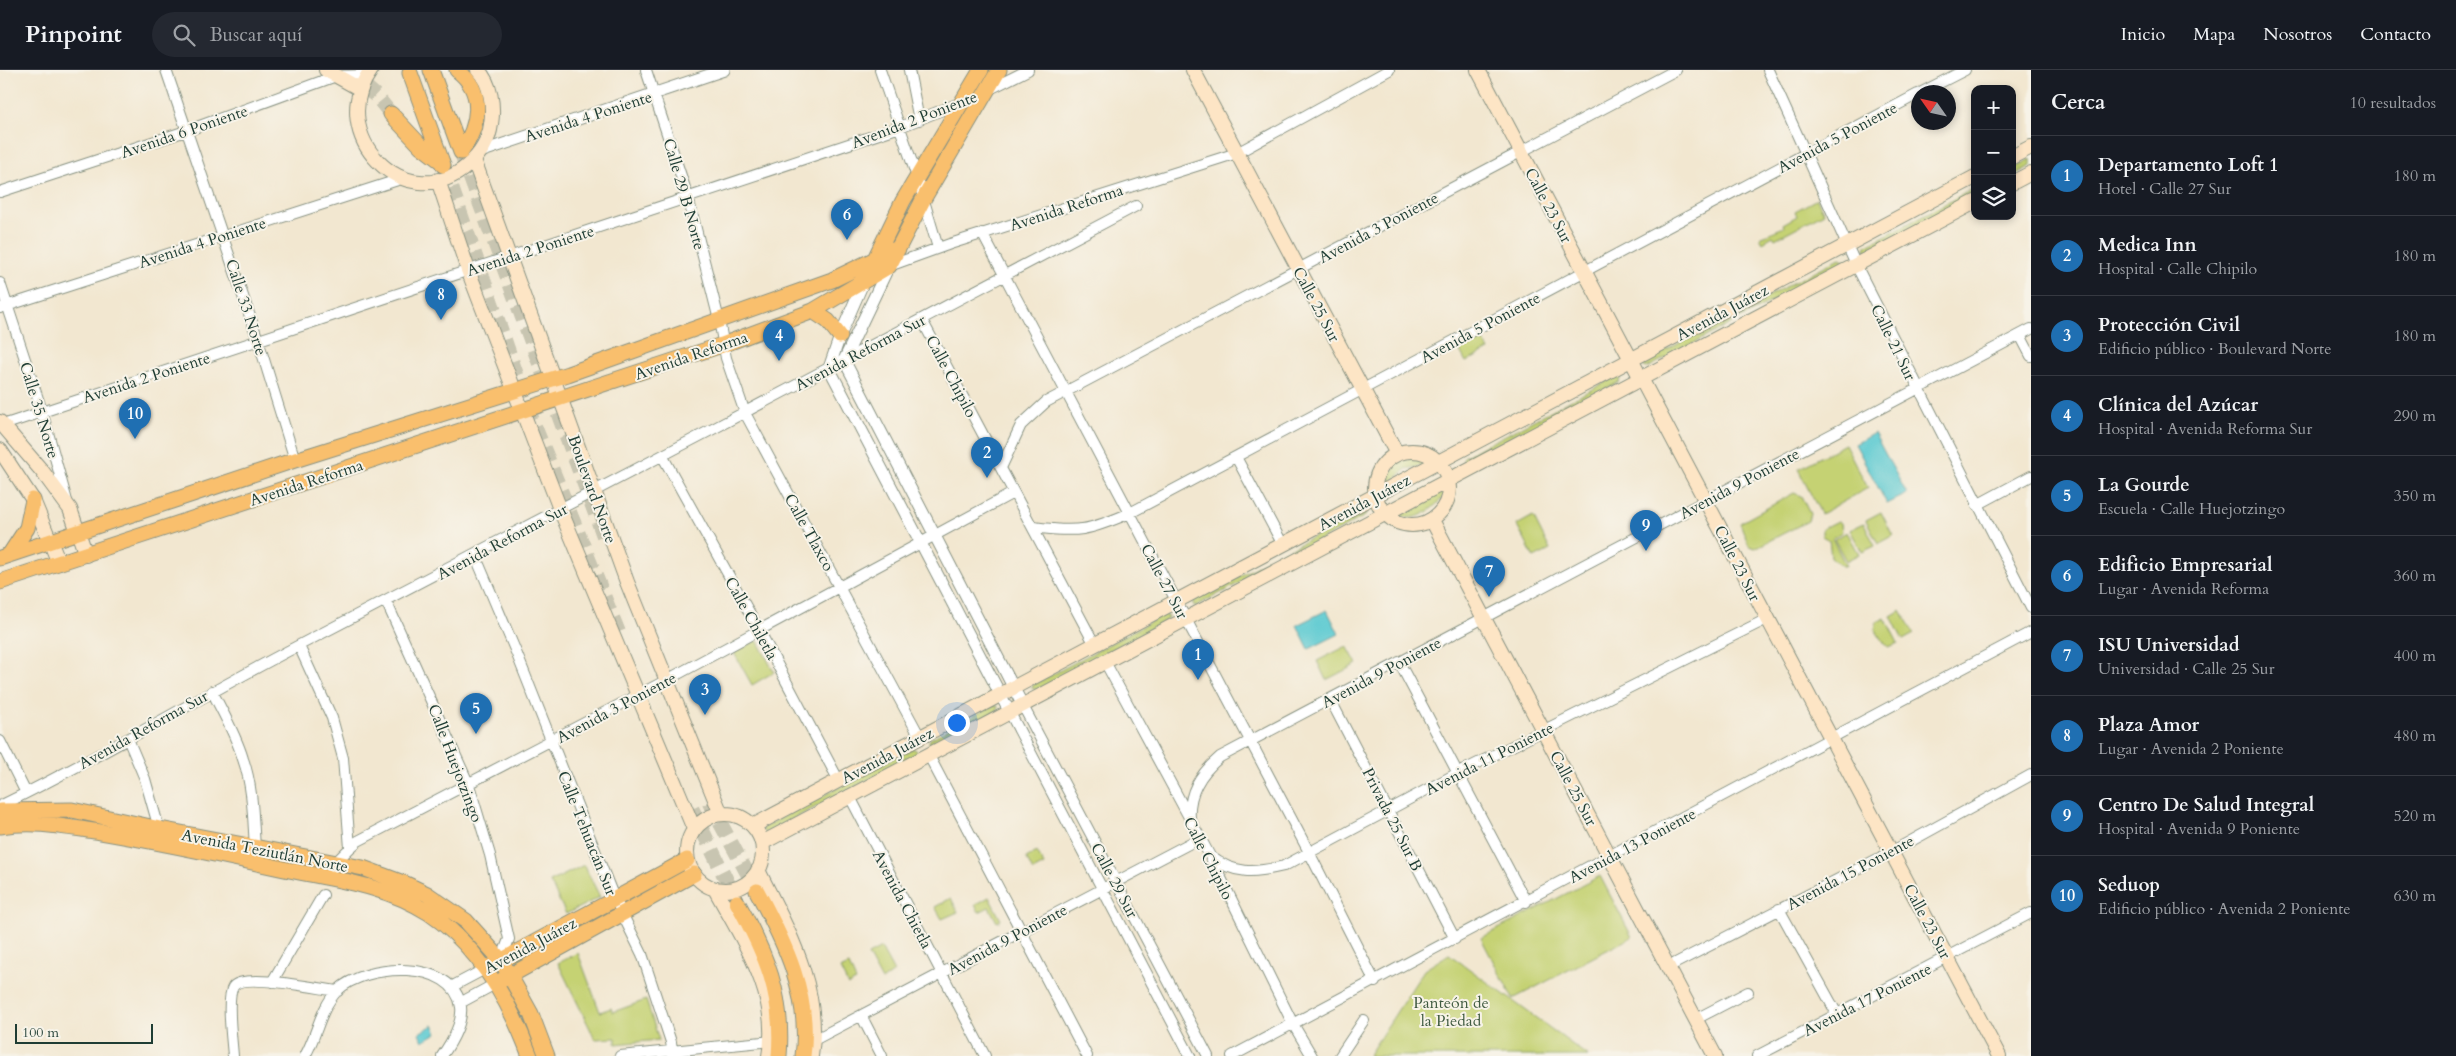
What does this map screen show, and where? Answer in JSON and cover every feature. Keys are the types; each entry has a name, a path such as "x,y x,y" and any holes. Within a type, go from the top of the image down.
{"main road":[{"name":"Boulevard Norte","path":"431,70 472,155 594,492 666,681 721,814"},
{"path":"458,70 465,75 474,90 478,106 476,124 470,140 472,155"},
{"path":"369,72 360,89 356,107 357,126 363,143 380,164 404,178 421,181 438,180 463,169 490,133 493,112 490,91 478,70"},
{"path":"863,283 917,177 981,70"},
{"path":"889,266 896,249 924,198 999,70"},
{"name":"Calle 25 Sur","path":"1193,70 1397,454"},
{"name":"Calle 23 Sur","path":"1478,70 2000,1056"},
{"path":"331,73 360,89"},
{"path":"391,114 421,146 443,163 410,73"},
{"path":"2016,155 2031,147"},
{"path":"2016,181 2031,173"},
{"name":"Avenida Juárez","path":"753,826 1001,696 1971,179"},
{"path":"438,180 468,270 560,510 694,829"},
{"name":"Avenida Juárez","path":"762,843 1104,660 1385,514 1971,204"},
{"name":"Avenida Reforma","path":"5,556 50,543 295,460 553,379 832,280 896,249"},
{"name":"Avenida Reforma","path":"0,582 722,345 812,311 863,283 889,266"},
{"path":"812,311 828,321 840,336"},
{"path":"1,424 42,471 70,509 86,555"},
{"path":"0,450 33,500 59,563"},
{"path":"1416,451 1426,454 1439,462 1449,480 1449,492 1446,503 1432,520 1422,524 1407,525 1393,520 1385,514 1376,496 1376,481 1382,467 1397,454 1416,451"},
{"path":"226,484 234,505"},
{"path":"5,556 27,528 33,500"},
{"name":"Calle 25 Sur","path":"1432,520 1715,1056"},
{"name":"Avenida Teziutlán Norte","path":"0,811 72,810 160,836 331,871 384,875 427,894 466,921 502,960 531,1014 547,1056"},
{"path":"721,814 741,818 753,826 762,843 763,852 758,870 750,880 740,887 728,890 715,889 707,886 694,874 687,860 688,841 694,829 705,819 721,814"},
{"name":"Avenida Teziutlán Norte","path":"0,826 26,822 255,848 331,871 408,900 431,914 455,934 485,969 522,1034 530,1056"},
{"name":"Avenida Juárez","path":"485,969 687,860"},
{"path":"758,870 801,960 811,996 814,1040 811,1056"},
{"name":"Avenida Juárez","path":"495,984 694,874"},
{"path":"715,889 765,986 770,1003 772,1041 769,1056"},
{"path":"757,892 784,943 800,991 804,1030 803,1056"},
{"path":"738,902 771,972 780,1011 779,1056"}],"street":[{"name":"Calle 33 Norte","path":"166,70 258,340 295,460"},
{"name":"Calle 29 B Norte","path":"646,70 688,197 719,320"},
{"name":"Avenida 4 Poniente","path":"472,155 724,70"},
{"path":"880,70 924,198 938,248"},
{"path":"909,70 919,120"},
{"name":"Avenida 2 Poniente","path":"1,424 900,128 962,102 1028,70"},
{"name":"Avenida Reforma","path":"889,266 982,233 1237,153 1389,70"},
{"name":"Avenida 3 Poniente","path":"1001,468 1021,425 1039,407 1676,70"},
{"name":"Calle 21 Sur","path":"1768,70 1856,265 2031,608"},
{"name":"Avenida 5 Poniente","path":"1936,85 1965,70"},
{"name":"Avenida 6 Poniente","path":"0,192 186,131 331,73 369,72"},
{"name":"Avenida 5 Poniente","path":"1033,527 1083,531 1096,528 1130,513 1911,98"},
{"name":"Avenida 4 Poniente","path":"4,307 404,178"},
{"name":"Avenida Reforma Sur","path":"0,806 386,600 663,457 1136,206"},
{"name":"Calle 27 Sur","path":"982,233 1310,854 1375,982"},
{"path":"889,266 844,360 1022,704"},
{"name":"Calle 35 Norte","path":"0,283 4,307 42,411 70,509"},
{"path":"863,283 840,336 829,368 1009,711"},
{"name":"Calle Tlaxco","path":"719,320 722,345 745,413 920,737"},
{"name":"Calle Chipilo","path":"922,320 1095,645"},
{"name":"Avenida 9 Poniente","path":"1190,819 1189,805 1192,793 1203,774 1220,757 2031,329"},
{"path":"2020,335 2031,356"},
{"name":"Calle Chiletla","path":"663,457 759,630 839,781"},
{"path":"1236,457 1284,545"},
{"path":"1977,505 2031,476"},
{"name":"Avenida 3 Poniente","path":"331,871 358,841 638,696 840,586 935,537 1013,493"},
{"name":"Calle Tehuacán Sur","path":"475,555 516,652 550,742 616,899 642,954 673,1053"},
{"name":"Calle Huejotzingo","path":"386,600 468,784 490,854 509,939 502,960"},
{"name":"Avenida 11 Poniente","path":"1210,856 1230,869 1245,872 1261,872 1284,866 1310,854 1458,773 1767,619"},
{"name":"Avenida 13 Poniente","path":"1232,1056 1526,902 2031,632"},
{"path":"300,646 332,718 343,758 350,848"},
{"name":"Calle Chipilo","path":"1104,660 1210,856 1293,1024 1312,1056"},
{"path":"1399,662 1526,902"},
{"path":"212,692 229,724 244,759 251,792 255,848"},
{"name":"Privada 25 Sur B","path":"1330,699 1455,939"},
{"name":"Calle 29 Sur","path":"1022,704 1208,1056"},
{"name":"Calle 29 Sur","path":"1009,711 1190,1056"},
{"path":"128,739 145,779 160,836"},
{"path":"0,741 26,793"},
{"path":"928,754 1087,1056"},
{"name":"Avenida 15 Poniente","path":"1668,967 1891,852 2031,775"},
{"name":"Avenida Chietla","path":"849,795 985,1056"},
{"name":"Avenida 9 Poniente","path":"814,1040 1200,838"},
{"path":"272,982 323,894"},
{"path":"1779,909 1837,1014"},
{"name":"Avenida 17 Poniente","path":"1757,1056 2031,913"},
{"path":"305,1056 326,1007 338,991 365,975 386,969 430,974 451,987 460,1004 461,1012 456,1032 442,1056"},
{"name":"Avenida Juárez","path":"451,987 485,969"},
{"path":"233,1056 230,994 236,983 242,980 272,982 338,991"},
{"name":"Avenida Juárez","path":"460,1004 495,984"},
{"path":"1696,1019 1748,992"},
{"path":"862,1016 882,1056"},
{"path":"1340,1056 1364,1020"},
{"path":"620,1056 673,1053 772,1041"}],"green space":[{"path":"2031,159 2031,166 2016,174 2016,167"},
{"path":"1971,190 1971,198 1869,252 1865,250 1866,246"},
{"path":"1817,199 1824,213 1775,239 1773,236 1763,242 1760,237 1784,227 1783,224 1797,216 1795,211"},
{"path":"1840,258 1844,260 1843,264 1647,368 1644,367 1644,362"},
{"path":"1482,337 1489,350 1466,362 1459,349"},
{"path":"1617,376 1620,378 1619,382 1467,463 1463,461 1464,457"},
{"path":"1845,444 1868,488 1821,514 1798,469"},
{"path":"1422,456 1428,459 1426,465 1406,469 1390,484 1385,484 1385,477 1400,460"},
{"path":"1438,489 1443,490 1445,495 1425,513 1413,518 1400,515 1401,509 1424,504"},
{"path":"1794,493 1801,496 1810,514 1808,521 1755,548 1749,546 1740,523"},
{"path":"1362,511 1366,512 1365,516 1196,606 1193,605 1194,600"},
{"path":"1881,512 1893,536 1878,544 1866,520"},
{"path":"1533,516 1550,550 1534,558 1517,525"},
{"path":"1838,521 1841,523 1842,532 1832,538 1846,566 1842,566 1831,557 1829,540 1822,536 1822,529"},
{"path":"1864,523 1875,546 1862,552 1850,530"},
{"path":"1847,532 1859,554 1846,561 1834,539"},
{"path":"1901,610 1914,634 1903,640 1891,616"},
{"path":"1165,614 1168,616 1167,620 1036,690 1032,688 1033,685"},
{"path":"1885,618 1898,643 1889,647 1884,644 1875,629 1877,622"},
{"path":"757,640 774,672 752,685 734,653"},
{"path":"1347,646 1357,664 1326,680 1317,661"},
{"path":"994,705 998,706 997,711 932,745 929,743 930,739"},
{"path":"913,748 917,751 916,755 766,833 763,832 762,828"},
{"path":"1037,852 1044,865 1033,871 1026,858"},
{"path":"584,865 600,897 566,914 550,882"},
{"path":"1600,876 1632,937 1513,999 1481,938"},
{"path":"989,897 1001,920 997,922 989,907 979,912 975,905"},
{"path":"951,898 958,912 942,919 935,907"},
{"path":"612,908 611,913 520,961 517,959"},
{"path":"881,948 894,972 882,981 868,955"},
{"path":"578,953 600,1012 611,1008 613,1012 646,1000 659,1040 616,1044 616,1038 595,1039 558,963"},
{"name":"Panteón de la Piedad","path":"1449,954 1588,1056 1368,1056 1424,970"},
{"path":"849,965 856,981 848,985 840,969"}],"water":[{"path":"1874,433 1907,494 1887,504 1855,444"},
{"path":"1327,610 1339,634 1309,649 1297,625"},
{"path":"433,1025 437,1033 423,1041 419,1033"}],"tunnel":[{"path":"347,70 377,97 391,114"},
{"path":"462,155 604,537"},
{"path":"444,166 534,425 620,636"},
{"path":"709,802 757,891"},
{"path":"692,809 737,902"}],"place":[{"name":"Edificio Empresarial","path":"847,240"},
{"name":"Plaza Amor","path":"441,320"},
{"name":"Clínica del Azúcar","path":"779,361"},
{"name":"Seduop","path":"135,439"},
{"name":"Medica Inn","path":"987,478"},
{"name":"Centro De Salud Integral","path":"1646,551"},
{"name":"ISU Universidad","path":"1489,597"},
{"name":"Departamento Loft 1","path":"1198,680"},
{"name":"Protección Civil","path":"705,715"},
{"name":"La Gourde","path":"476,734"}]}
